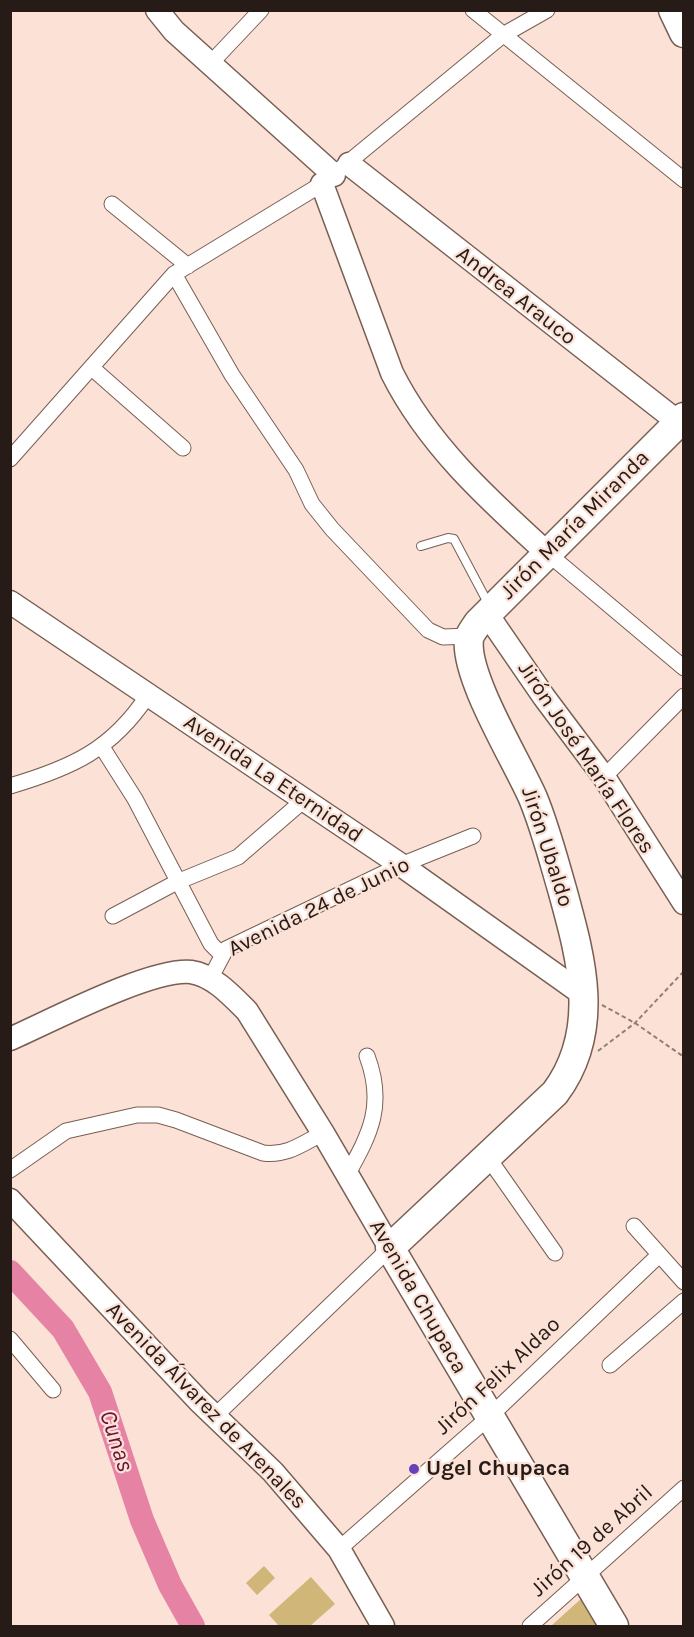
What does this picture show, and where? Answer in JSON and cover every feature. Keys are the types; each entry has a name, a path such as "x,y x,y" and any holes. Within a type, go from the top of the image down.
{"highway":[{"path":"673,10 684,33"},
{"name":"Jirón María Miranda","path":"469,636 489,611 546,552 682,422"},
{"name":"Jirón Ubaldo","path":"390,1248 555,1093 570,1073 579,1047 584,996 579,949 546,830 480,686 469,650 469,636"},
{"name":"Avenida Chupaca","path":"390,1248 488,1418 614,1626"}],"street":[{"name":"Andrea Arauco","path":"157,10 174,31 335,174 682,422"},
{"path":"210,64 261,10"},
{"path":"473,10 684,180"},
{"path":"10,459 174,274 335,174 503,35 547,10"},
{"path":"335,174 392,373 405,398 438,444 482,493 546,552 684,668"},
{"path":"112,204 188,266"},
{"path":"174,274 232,375 285,453 312,504 332,529 428,630 443,637 469,636"},
{"path":"92,368 183,448"},
{"name":"Avenida La Eternidad","path":"10,602 401,865 584,996"},
{"name":"Jirón José María Flores","path":"489,611 544,697 604,777 684,903"},
{"path":"10,786 74,764 102,747 129,722 148,695"},
{"path":"604,777 684,696"},
{"path":"102,747 135,799 211,944 222,955"},
{"path":"112,916 177,882 238,857 304,800"},
{"name":"Avenida 24 de Junio","path":"10,1039 155,975 192,972 210,979 226,949 401,865 473,836"},
{"name":"Avenida Chupaca","path":"210,979 231,994 247,1011 323,1133 390,1248"},
{"path":"347,1175 373,1125 376,1079 367,1056"},
{"path":"10,1170 66,1131 136,1115 158,1115 176,1120 263,1153 276,1155 287,1153 323,1133"},
{"path":"487,1156 555,1253"},
{"name":"Avenida Álvarez de Arenales","path":"10,1200 215,1416 273,1472 339,1549 383,1626"},
{"path":"634,1226 658,1256 684,1282"},
{"path":"215,1416 390,1248"},
{"name":"Jirón Felix Aldao","path":"339,1549 488,1418 658,1256"},
{"path":"610,1365 684,1301"},
{"path":"10,1339 53,1390"},
{"name":"Jirón 19 de Abril","path":"530,1626 684,1488"}],"lane":[{"path":"421,546 448,538 454,539 489,611"}],"path":[{"path":"597,1052 635,1023 684,971"},
{"path":"584,996 635,1023 684,1056"}],"shaded area":[{"path":"264,1566 275,1578 257,1595 246,1583"},
{"path":"311,1577 335,1604 310,1626 279,1626 269,1615"},
{"path":"582,1598 598,1626 551,1626"}],"waterway":[{"name":"Cunas","path":"10,1272 63,1329 100,1392 142,1520 170,1585 193,1626"}],"place":[{"name":"Ugel Chupaca","path":"414,1469"}]}
